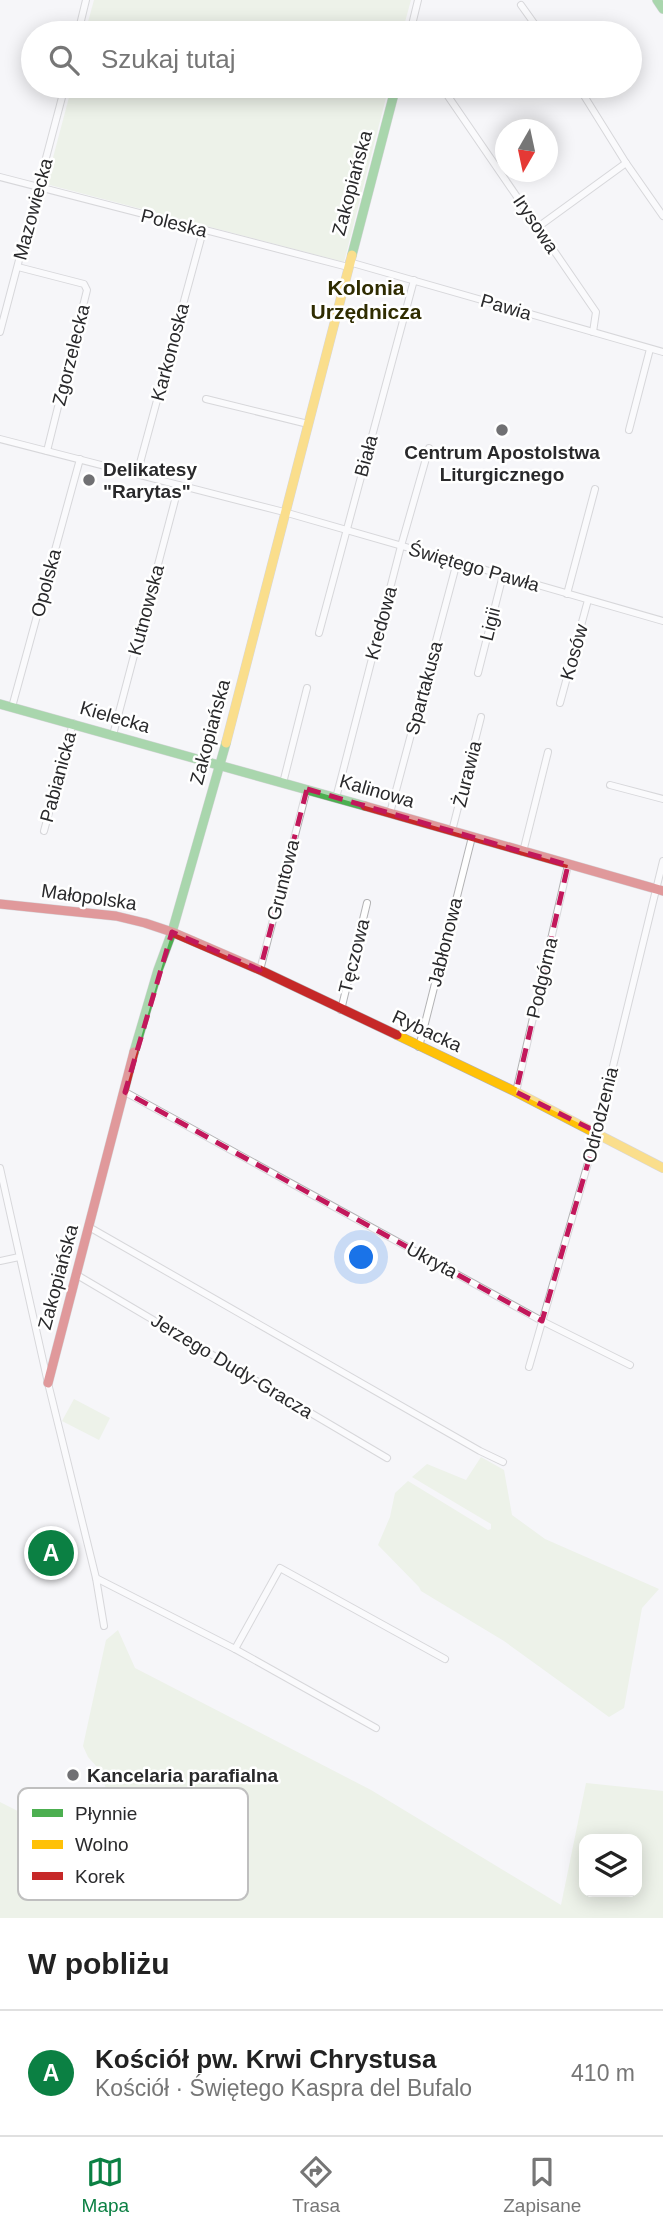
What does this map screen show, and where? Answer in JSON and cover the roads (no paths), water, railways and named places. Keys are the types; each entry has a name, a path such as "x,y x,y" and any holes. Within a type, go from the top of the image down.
{"street":[{"path":"81,21 86,0"},
{"path":"413,21 418,0"},
{"path":"656,0 663,9"},
{"path":"521,5 532,21"},
{"name":"Mazowiecka","path":"0,332 62,98"},
{"name":"Zakopiańska","path":"48,1383 142,1023 160,963 173,932 220,764 393,98"},
{"name":"Irysowa","path":"449,98 596,312 593,332"},
{"path":"585,98 663,216"},
{"path":"538,227 626,163"},
{"name":"Poleska","path":"0,177 203,231 348,265"},
{"name":"Karkonoska","path":"137,474 203,231"},
{"name":"Pawia","path":"348,265 414,280 663,352"},
{"name":"Zgorzelecka","path":"18,267 84,284 87,289 47,451"},
{"name":"Biała","path":"319,633 414,280"},
{"path":"629,430 650,349"},
{"path":"206,399 308,424"},
{"name":"Świętego Pawła","path":"0,439 284,512 663,621"},
{"name":"Kredowa","path":"336,798 429,448"},
{"name":"Opolska","path":"12,707 80,459"},
{"name":"Kutnowska","path":"113,736 180,485"},
{"path":"567,594 595,489"},
{"name":"Spartakusa","path":"390,813 457,562"},
{"name":"Ligii","path":"478,673 503,575"},
{"name":"Kosów","path":"559,703 588,600"},
{"path":"283,783 307,688"},
{"name":"Kielecka","path":"0,704 220,764"},
{"name":"Żurawia","path":"452,831 481,717"},
{"name":"Pabianicka","path":"44,831 73,723"},
{"path":"523,852 548,752"},
{"name":"Kalinowa","path":"220,764 659,890"},
{"path":"610,785 663,799"},
{"name":"Gruntowa","path":"260,970 306,789"},
{"name":"Jabłonowa","path":"419,1047 472,837"},
{"name":"Odrodzenia","path":"529,1367 597,1132 659,890 663,861"},
{"name":"Podgórna","path":"516,1092 568,865"},
{"name":"Tęczowa","path":"341,1010 368,903"},
{"name":"Małopolska","path":"0,904 116,916 173,932"},
{"name":"Rybacka","path":"173,932 260,970 516,1092 663,1167"},
{"name":"Ukryta","path":"124,1092 542,1321 630,1365"},
{"path":"0,1168 48,1383 96,1578 104,1626"},
{"path":"89,1227 503,1462"},
{"path":"0,1261 19,1257"},
{"name":"Jerzego Dudy-Gracza","path":"77,1275 387,1458"},
{"path":"235,1649 281,1569 445,1659"},
{"path":"96,1578 235,1649 376,1728"}],"place":[{"name":"Centrum Apostolstwa Liturgicznego","path":"502,430"},
{"name":"Delikatesy \"Rarytas\"","path":"89,480"},
{"name":"Kościół pw. Krwi Chrystusa","path":"51,1553"},
{"name":"Kancelaria parafialna","path":"73,1775"}],"district":[{"name":"Kolonia Urzędnicza","path":"366,299"}]}
